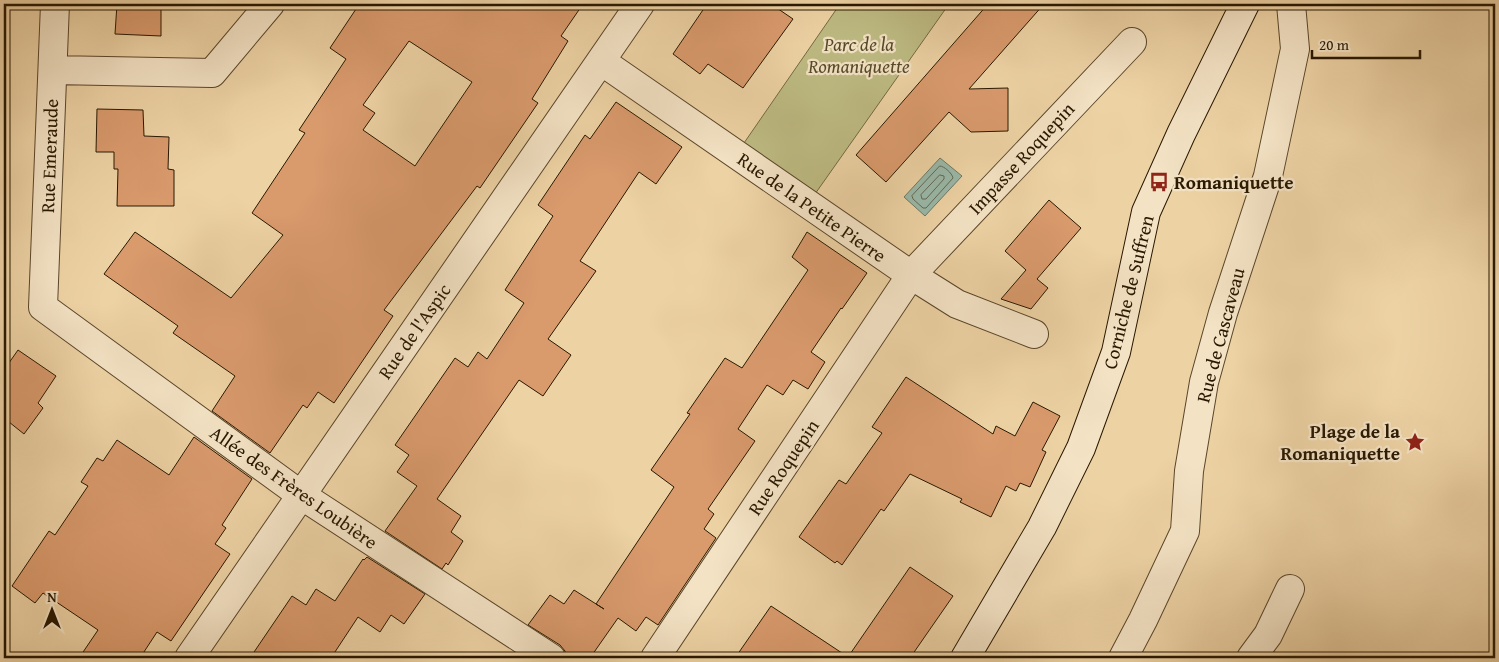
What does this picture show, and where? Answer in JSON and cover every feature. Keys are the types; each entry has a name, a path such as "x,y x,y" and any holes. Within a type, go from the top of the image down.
{"street":[{"name":"Rue Emeraude","path":"43,307 55,4"},
{"path":"53,70 212,74 270,4"},
{"name":"Rue de l'Aspic","path":"189,658 640,4"},
{"name":"Corniche de Suffren","path":"965,658 1042,527 1081,448 1116,352 1146,212 1185,126 1245,4"},
{"name":"Rue de Cascaveau","path":"1123,658 1185,531 1189,471 1204,382 1223,313 1268,176 1295,49 1291,4"},
{"name":"Impasse Roquepin","path":"911,275 1132,42"},
{"name":"Rue de la Petite Pierre","path":"601,61 956,304 1034,334"},
{"name":"Rue Roquepin","path":"655,658 911,275"},
{"name":"Allée des Frères Loubière","path":"43,307 301,495 551,658"},
{"path":"1250,658 1268,635 1290,589"}],"green space":[{"name":"Parc de la Romaniquette","path":"840,4 949,4 815,194 744,143"}],"water":[{"path":"940,158 962,176 925,216 904,197"}],"building":[{"path":"117,4 161,4 161,36 115,34"},
{"path":"368,4 583,4 561,36 568,41 532,99 538,103 480,188 477,186 384,310 393,316 334,403 318,392 307,408 303,405 270,453 212,411 235,376 173,333 178,326 104,274 135,232 231,298 283,235 252,213 305,133 299,130 346,59 330,48 358,6 363,10","holes":["409,41 472,82 415,166 363,130 375,113 363,105"]},
{"path":"707,4 771,4 793,19 743,88 708,64 700,74 673,54"},
{"path":"988,4 1044,4 969,89 1008,88 1008,131 971,132 949,112 886,182 856,155"},
{"path":"616,102 682,147 656,184 639,172 580,261 596,271 548,339 571,355 543,396 519,380 437,499 461,516 451,532 463,541 448,565 446,563 442,569 385,531 417,486 397,472 409,455 395,445 455,358 468,367 478,352 487,359 524,303 505,290 553,216 538,205 585,135 590,139"},
{"path":"97,109 143,110 144,136 169,137 168,169 174,170 174,206 117,206 118,169 114,169 114,152 96,152"},
{"path":"1049,200 1081,228 1037,279 1048,288 1031,309 1001,299 1026,270 1005,251"},
{"path":"807,232 867,273 811,352 825,362 808,389 793,380 783,395 767,385 738,429 755,441 708,509 714,514 704,529 716,538 658,625 646,617 636,631 618,618 590,658 567,658 565,651 560,645 528,625 550,595 564,604 574,590 596,604 674,487 651,470 690,414 687,413 725,358 742,368 808,270 792,257"},
{"path":"18,350 56,376 38,403 43,408 24,434 4,418 4,370"},
{"path":"906,377 993,434 996,426 1015,436 1033,402 1060,416 1042,450 1046,452 1030,487 1020,483 1016,491 1006,486 991,517 960,502 962,499 910,474 884,511 881,509 842,565 837,561 835,563 799,537 839,480 846,484 882,433 872,427"},
{"path":"194,437 252,479 222,525 226,528 215,544 230,554 171,641 157,632 140,658 79,658 98,630 43,593 35,603 12,586 49,531 55,535 88,486 81,482 97,458 103,461 117,440 169,475"},
{"path":"367,557 425,594 404,624 391,615 380,632 358,617 331,658 250,658 292,596 306,605 316,589 335,601 363,559"},
{"path":"910,567 953,596 910,658 735,658 771,606 848,657"}],"place":[{"name":"Romaniquette","path":"1159,182"},
{"name":"Plage de la Romaniquette","path":"1415,442"}]}
